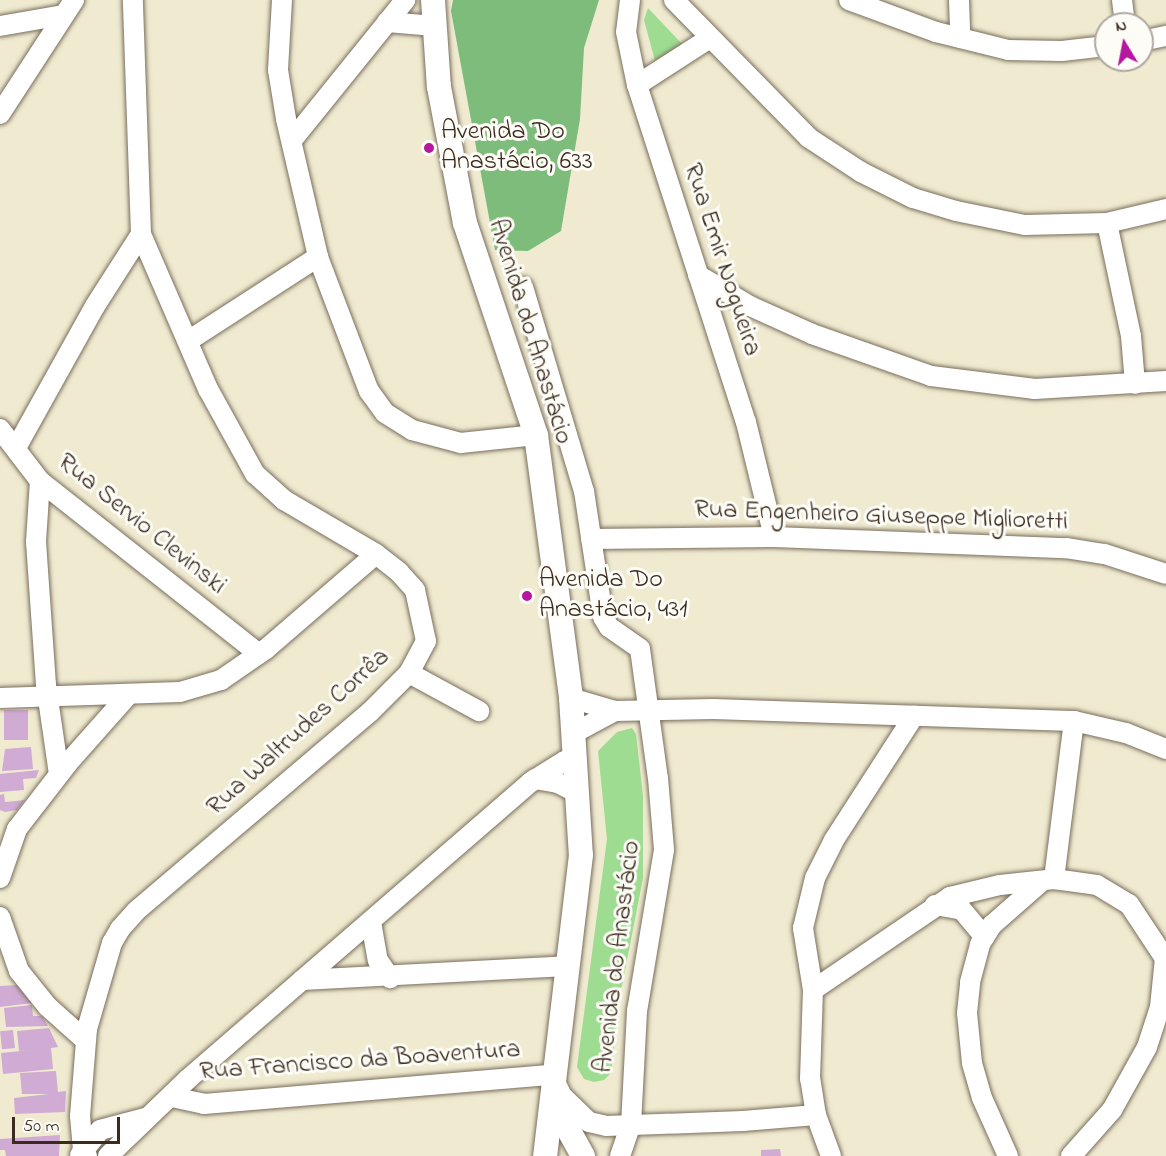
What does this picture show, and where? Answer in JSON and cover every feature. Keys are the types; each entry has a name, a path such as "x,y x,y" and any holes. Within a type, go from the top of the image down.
{"main road":[{"name":"Avenida do Anastácio","path":"433,0 439,87 465,223 536,435 571,698 581,855 551,1085 548,1155"},
{"path":"551,1085 583,1156"}],"street":[{"path":"16,448 95,306 141,234 133,0"},
{"path":"282,0 278,70 318,257 369,391 385,413 412,430 461,443 536,435"},
{"path":"293,139 405,0"},
{"name":"Rua Emir Nogueira","path":"630,0 626,32 637,85 746,422 774,537"},
{"path":"674,0 808,138 861,172 913,198 956,211 1025,225 1107,223 1166,209"},
{"path":"849,0 960,38 1008,50 1062,51 1094,47"},
{"path":"959,0 960,38"},
{"path":"0,26 68,8"},
{"path":"0,114 68,8"},
{"path":"387,22 435,26"},
{"path":"637,85 710,38"},
{"path":"1107,223 1131,336 1135,384"},
{"name":"Rua Waltrudes Corrêa","path":"83,1154 82,1082 85,1040 112,943 136,911 370,712 409,673 426,641 415,591 376,554 284,500 255,474 235,444 141,234"},
{"path":"188,341 318,257"},
{"path":"698,275 750,306 812,334 931,376 1024,389 1166,381"},
{"name":"Avenida do Anastácio","path":"523,287 571,439 591,539 603,617 609,627 640,649 650,709 664,850 637,1011 631,1124 620,1156"},
{"name":"Rua Servio Clevinski","path":"0,429 40,481 259,654"},
{"path":"40,481 36,542 47,695 59,774"},
{"name":"Rua Engenheiro Giuseppe Miglioretti","path":"591,539 774,537 1066,548 1105,554 1166,574"},
{"path":"0,698 180,692 206,685 241,669 376,554"},
{"path":"409,673 479,711"},
{"path":"0,878 18,829 59,774 129,694"},
{"path":"571,698 615,711 650,709 1074,721 1126,733 1166,749"},
{"path":"574,733 615,711"},
{"path":"831,1156 816,1114 809,1048 813,990 803,928 815,878 841,828 914,716"},
{"path":"1008,1156 982,1098 968,1034 970,982 985,937 1008,908 1047,881 1074,721"},
{"path":"151,1116 100,1130 110,1152 151,1116 302,980 535,779 565,761 576,759"},
{"path":"535,779 558,783 578,793"},
{"path":"813,990 936,905 962,892 1047,881 1097,885 1129,904 1165,959 1160,1026 1112,1110 1071,1156"},
{"path":"936,905 962,910 985,937"},
{"path":"0,917 19,971 47,1006 85,1040"},
{"path":"371,922 378,960 390,978"},
{"path":"302,980 390,978 567,966"},
{"name":"Rua Waltrudes Corrêa","path":"82,1082 100,1130 83,1154"},
{"name":"Avenida do Anastácio","path":"551,1085 589,1122 631,1124"},
{"name":"Rua Francisco da Boaventura","path":"172,1097 204,1104 551,1085"},
{"path":"631,1124 735,1122 816,1114"}],"green space":[{"path":"453,0 599,0 584,48 580,119 561,231 528,251 495,250 451,11"},
{"path":"648,8 683,45 655,61 644,20"},
{"path":"632,728 636,734 643,796 643,878 620,996 611,1073 604,1080 594,1082 584,1079 577,1067 607,839 598,751 617,732"}],"building":[{"path":"4,710 28,710 28,740 4,740"},
{"path":"31,747 33,769 2,771 5,749"},
{"path":"39,770 36,778 23,779 24,790 0,792 0,774"},
{"path":"4,794 5,802 25,800 17,810 5,812 0,810 0,795"},
{"path":"18,985 32,1003 0,1007 0,986"},
{"path":"32,1005 33,1016 42,1016 48,1026 6,1027 4,1008"},
{"path":"49,1028 58,1047 51,1048 53,1069 3,1074 1,1053 31,1050 19,1051 17,1031"},
{"path":"13,1030 15,1048 2,1049 0,1031"},
{"path":"56,1071 58,1092 66,1091 65,1112 15,1114 14,1098 49,1094 22,1094 20,1073"},
{"path":"60,1135 59,1156 6,1156 5,1150 0,1150 0,1139"},
{"path":"780,1149 781,1156 761,1156 761,1150"}],"place":[{"name":"Avenida Do Anastácio, 633","path":"429,148"},
{"name":"Avenida Do Anastácio, 431","path":"527,596"}]}
